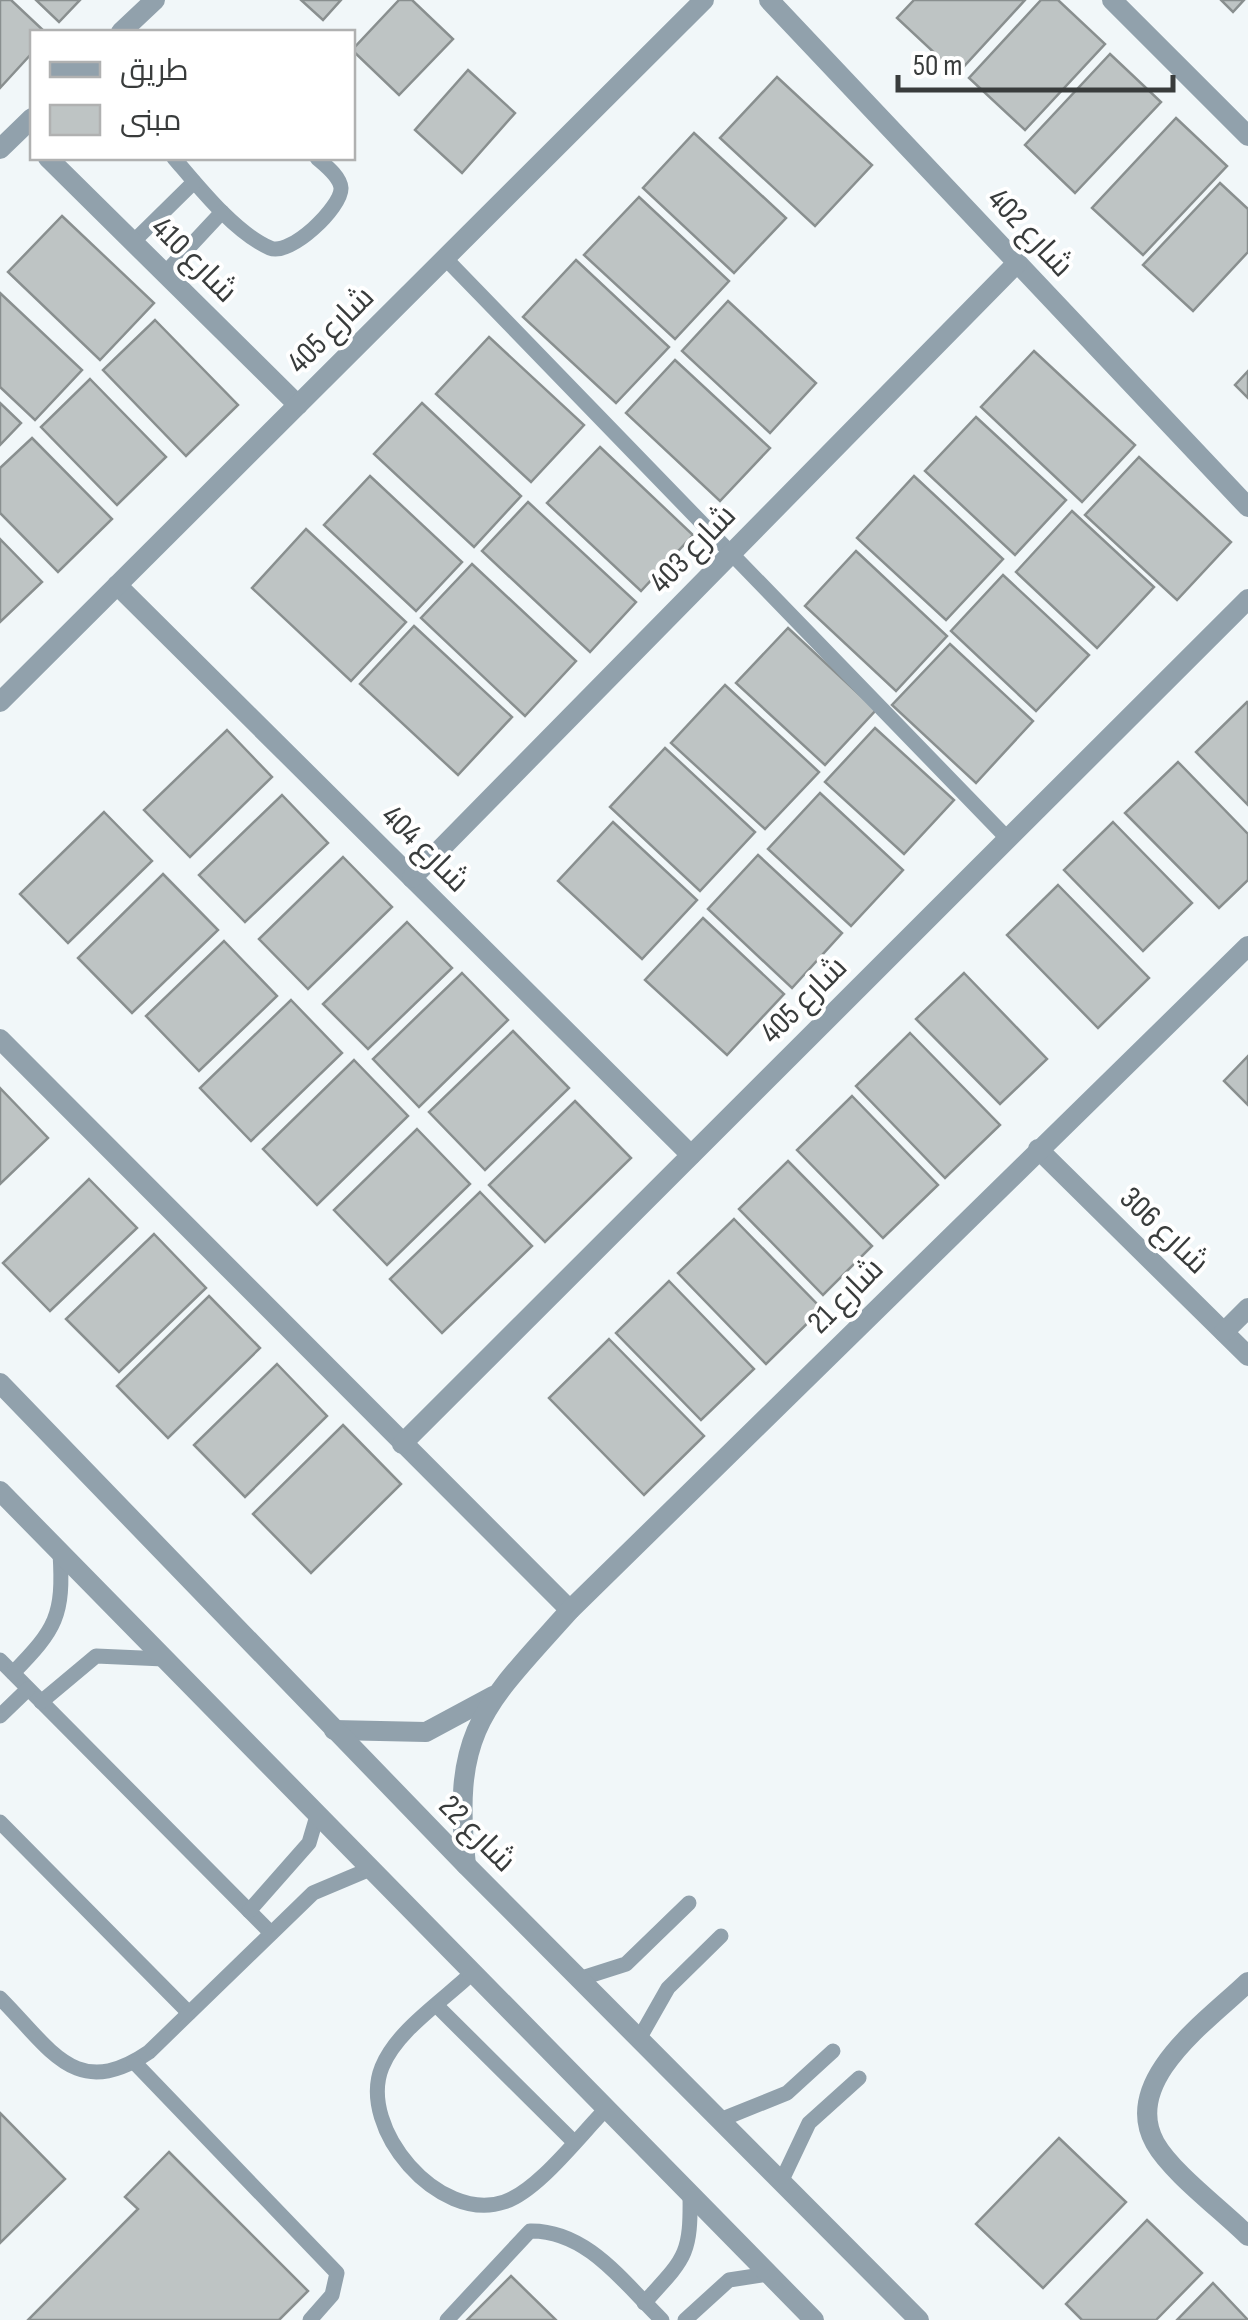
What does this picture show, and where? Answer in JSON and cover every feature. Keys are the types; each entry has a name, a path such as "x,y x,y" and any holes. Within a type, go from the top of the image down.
{"street":[{"path":"123,30 155,0"},
{"name":"شارع 405","path":"0,702 704,0"},
{"name":"شارع 402","path":"769,0 1248,507"},
{"path":"1112,0 1248,136"},
{"path":"0,149 28,130"},
{"name":"شارع 410","path":"50,160 298,404"},
{"name":"شارع 403","path":"412,878 1017,262"},
{"name":"شارع 404","path":"117,585 691,1156"},
{"name":"شارع 405","path":"402,1444 1248,599"},
{"name":"شارع 21","path":"466,1865 460,1807 466,1754 493,1696 570,1610 1248,946"},
{"path":"0,1039 570,1610"},
{"name":"شارع 306","path":"1038,1150 1248,1356"},
{"path":"1224,1332 1248,1308"},
{"name":"شارع 22","path":"0,1383 466,1865 919,2320"},
{"path":"0,1491 814,2320"},
{"name":"شارع 21","path":"334,1730 426,1732 493,1696"},
{"path":"1248,1982 1166,2062 1146,2110 1157,2147 1248,2236"}],"lane":[{"path":"176,160 222,212 270,248 292,247 336,203 341,190 338,178 319,160"},
{"path":"133,242 194,182"},
{"path":"165,273 222,212"},
{"path":"445,258 1008,839"},
{"path":"13,1673 48,1637 60,1616 60,1553"},
{"path":"41,1702 96,1656 164,1660"},
{"path":"0,1660 271,1932"},
{"path":"0,1716 28,1688"},
{"path":"249,1911 308,1843 317,1816"},
{"path":"0,1822 189,2013"},
{"path":"0,1998 71,2066 93,2076 119,2072 189,2013 312,1893 370,1869"},
{"path":"580,1979 626,1964 689,1903"},
{"path":"639,2040 668,1988 721,1936"},
{"path":"472,1973 390,2052 377,2082 376,2099 384,2130 422,2174 458,2201 490,2206 520,2195 606,2109"},
{"path":"437,2006 574,2142"},
{"path":"720,2120 787,2093 832,2051"},
{"path":"134,2062 337,2273 332,2295 310,2320"},
{"path":"781,2182 809,2123 859,2078"},
{"path":"644,2303 680,2264 690,2244 690,2194"},
{"path":"447,2320 530,2231 569,2236 657,2318"},
{"path":"684,2320 729,2280 768,2274"}],"building":[{"path":"0,0 11,0 43,30 30,30 30,55 0,88"},
{"path":"36,0 80,0 59,22"},
{"path":"301,0 341,0 323,20"},
{"path":"399,0 412,0 453,39 399,95 355,53 355,47"},
{"path":"914,0 1025,0 957,74 897,18"},
{"path":"1041,0 1058,0 1105,44 1025,130 969,78"},
{"path":"1221,0 1244,0 1233,12"},
{"path":"1110,54 1161,102 1075,193 1025,145"},
{"path":"468,70 515,113 462,173 415,130"},
{"path":"777,77 872,165 815,226 720,138"},
{"path":"1176,118 1227,166 1143,255 1092,208"},
{"path":"694,133 786,218 734,273 643,188"},
{"path":"1220,183 1248,209 1248,252 1193,311 1143,265"},
{"path":"639,197 729,281 675,339 584,255"},
{"path":"62,216 154,303 100,360 8,272"},
{"path":"576,260 669,347 616,403 523,317"},
{"path":"0,293 82,370 35,420 0,387"},
{"path":"728,301 816,383 770,433 682,351"},
{"path":"155,320 238,405 186,456 103,370"},
{"path":"489,337 584,425 531,482 436,394"},
{"path":"1034,351 1135,445 1082,502 981,407"},
{"path":"675,360 770,448 720,501 626,413"},
{"path":"1248,371 1248,398 1235,385"},
{"path":"90,379 166,457 117,505 41,427"},
{"path":"0,403 21,423 0,445"},
{"path":"422,403 521,496 474,547 374,454"},
{"path":"976,417 1066,500 1015,555 925,471"},
{"path":"32,438 112,519 58,572 0,513 0,468"},
{"path":"600,447 693,535 641,591 547,503"},
{"path":"1139,457 1231,542 1177,600 1085,515"},
{"path":"370,476 462,562 416,611 324,525"},
{"path":"914,476 1003,559 946,620 857,538"},
{"path":"528,502 636,602 590,652 482,551"},
{"path":"1072,511 1154,587 1097,648 1016,572"},
{"path":"306,529 406,622 351,681 252,588"},
{"path":"0,539 42,582 0,622"},
{"path":"856,551 947,636 896,691 805,606"},
{"path":"472,564 576,661 525,716 421,618"},
{"path":"1003,575 1089,655 1036,711 951,631"},
{"path":"414,626 512,717 458,775 360,684"},
{"path":"788,628 876,710 825,765 736,683"},
{"path":"950,644 1033,721 976,783 892,705"},
{"path":"725,685 819,772 765,829 671,743"},
{"path":"1248,703 1248,805 1196,752"},
{"path":"875,728 954,800 904,854 825,782"},
{"path":"227,730 272,777 190,857 144,810"},
{"path":"665,748 755,832 700,891 610,807"},
{"path":"1178,762 1248,834 1248,880 1219,908 1125,813"},
{"path":"820,793 903,870 851,926 768,849"},
{"path":"282,795 328,843 245,922 199,875"},
{"path":"104,812 152,861 68,943 20,894"},
{"path":"613,822 697,900 642,959 558,881"},
{"path":"1113,822 1192,903 1143,951 1064,870"},
{"path":"758,855 842,933 792,988 708,909"},
{"path":"343,857 392,907 308,989 259,939"},
{"path":"163,874 218,930 132,1013 78,958"},
{"path":"1058,885 1149,978 1098,1028 1007,935"},
{"path":"703,918 784,994 727,1055 645,980"},
{"path":"407,922 452,968 368,1049 323,1004"},
{"path":"224,941 277,996 199,1071 146,1016"},
{"path":"462,973 508,1020 419,1107 373,1059"},
{"path":"964,973 1047,1059 1000,1104 916,1019"},
{"path":"291,1000 342,1053 251,1141 200,1088"},
{"path":"513,1031 569,1088 485,1170 429,1112"},
{"path":"910,1033 1000,1125 945,1178 856,1086"},
{"path":"1248,1056 1248,1105 1224,1081"},
{"path":"354,1060 408,1116 317,1205 263,1149"},
{"path":"0,1088 48,1138 0,1184"},
{"path":"852,1096 938,1185 883,1238 797,1150"},
{"path":"575,1101 631,1158 545,1242 489,1185"},
{"path":"417,1129 470,1184 387,1265 334,1210"},
{"path":"788,1161 872,1246 823,1295 739,1209"},
{"path":"89,1179 137,1228 50,1311 3,1263"},
{"path":"480,1192 532,1246 442,1333 390,1279"},
{"path":"734,1219 822,1309 766,1364 678,1273"},
{"path":"154,1234 206,1288 119,1372 66,1319"},
{"path":"669,1281 754,1369 701,1420 616,1333"},
{"path":"209,1296 260,1348 168,1438 117,1386"},
{"path":"609,1339 704,1436 644,1495 549,1398"},
{"path":"277,1364 327,1416 245,1497 194,1445"},
{"path":"343,1425 401,1484 311,1573 253,1514"},
{"path":"0,2113 65,2179 0,2243"},
{"path":"1059,2138 1126,2202 1043,2288 976,2224"},
{"path":"169,2152 308,2291 279,2320 28,2320 138,2209 125,2197"},
{"path":"1147,2220 1202,2273 1156,2320 1082,2320 1066,2304"},
{"path":"511,2276 556,2320 467,2320"},
{"path":"1213,2283 1248,2320 1177,2320"}]}
